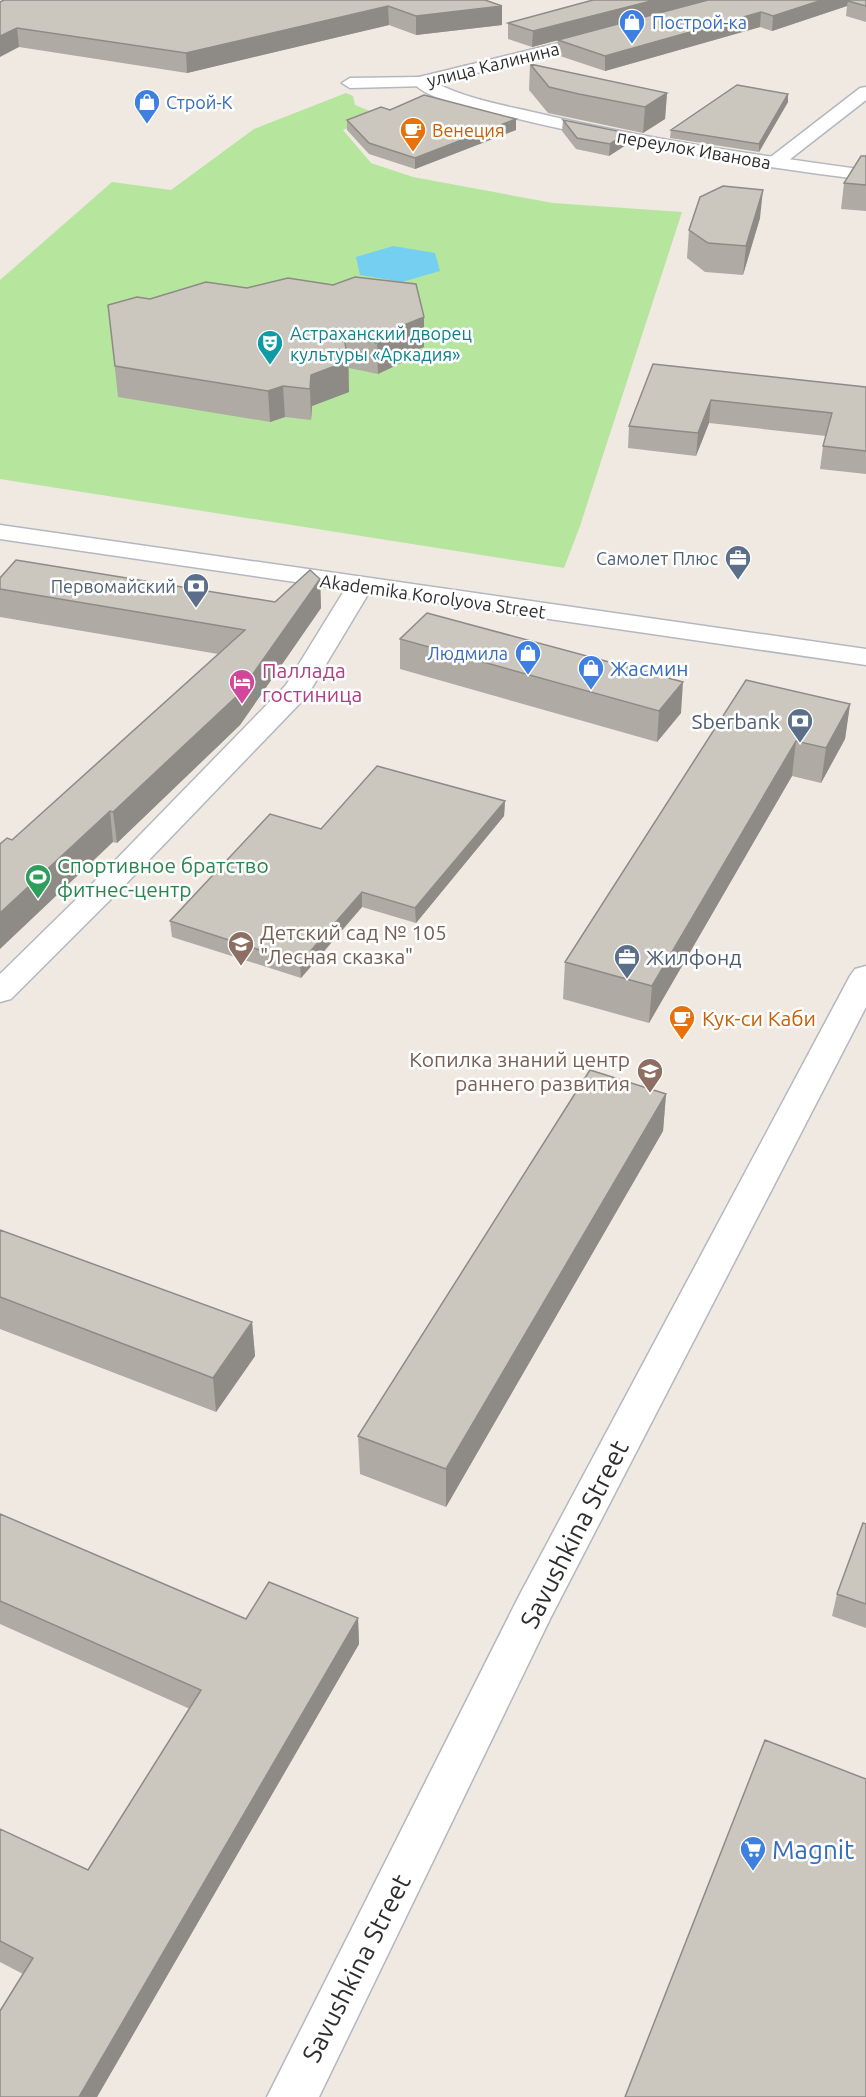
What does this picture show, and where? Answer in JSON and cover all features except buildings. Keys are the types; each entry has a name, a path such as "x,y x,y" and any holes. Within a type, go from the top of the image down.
{"street":[{"name":"улица Калинина","path":"350,83 421,82 618,33"},
{"name":"переулок Иванова","path":"421,82 450,97 577,128 774,163 866,175"},
{"path":"774,163 866,92"},
{"name":"Akademika Korolyova Street","path":"0,532 360,586 866,657"},
{"path":"0,992 111,882 297,690 360,586"},
{"name":"Savushkina Street","path":"292,2097 534,1610 866,976"}],"green space":[{"path":"346,93 353,96 355,105 372,112 388,113 343,130 371,163 413,177 553,203 682,212 580,526 564,568 0,479 0,280 112,182 171,190 254,129"}],"water":[{"path":"393,246 435,253 440,271 402,282 360,275 356,257"}],"place":[{"name":"Построй-ка","path":"632,45"},
{"name":"Строй-К","path":"147,125"},
{"name":"Венеция","path":"413,153"},
{"name":"Астраханский дворец культуры «Аркадия»","path":"270,366"},
{"name":"Самолет Плюс","path":"738,581"},
{"name":"Первомайский","path":"196,609"},
{"name":"Людмила","path":"528,676"},
{"name":"Жасмин","path":"591,691"},
{"name":"Паллада гостиница","path":"242,705"},
{"name":"Sberbank","path":"800,744"},
{"name":"Спортивное братство фитнес-центр","path":"38,900"},
{"name":"Детский сад № 105 \"Лесная сказка\"","path":"241,967"},
{"name":"Жилфонд","path":"627,980"},
{"name":"Кук-си Каби","path":"682,1041"},
{"name":"Копилка знаний центр раннего развития","path":"650,1094"},
{"name":"Magnit","path":"753,1872"}]}
